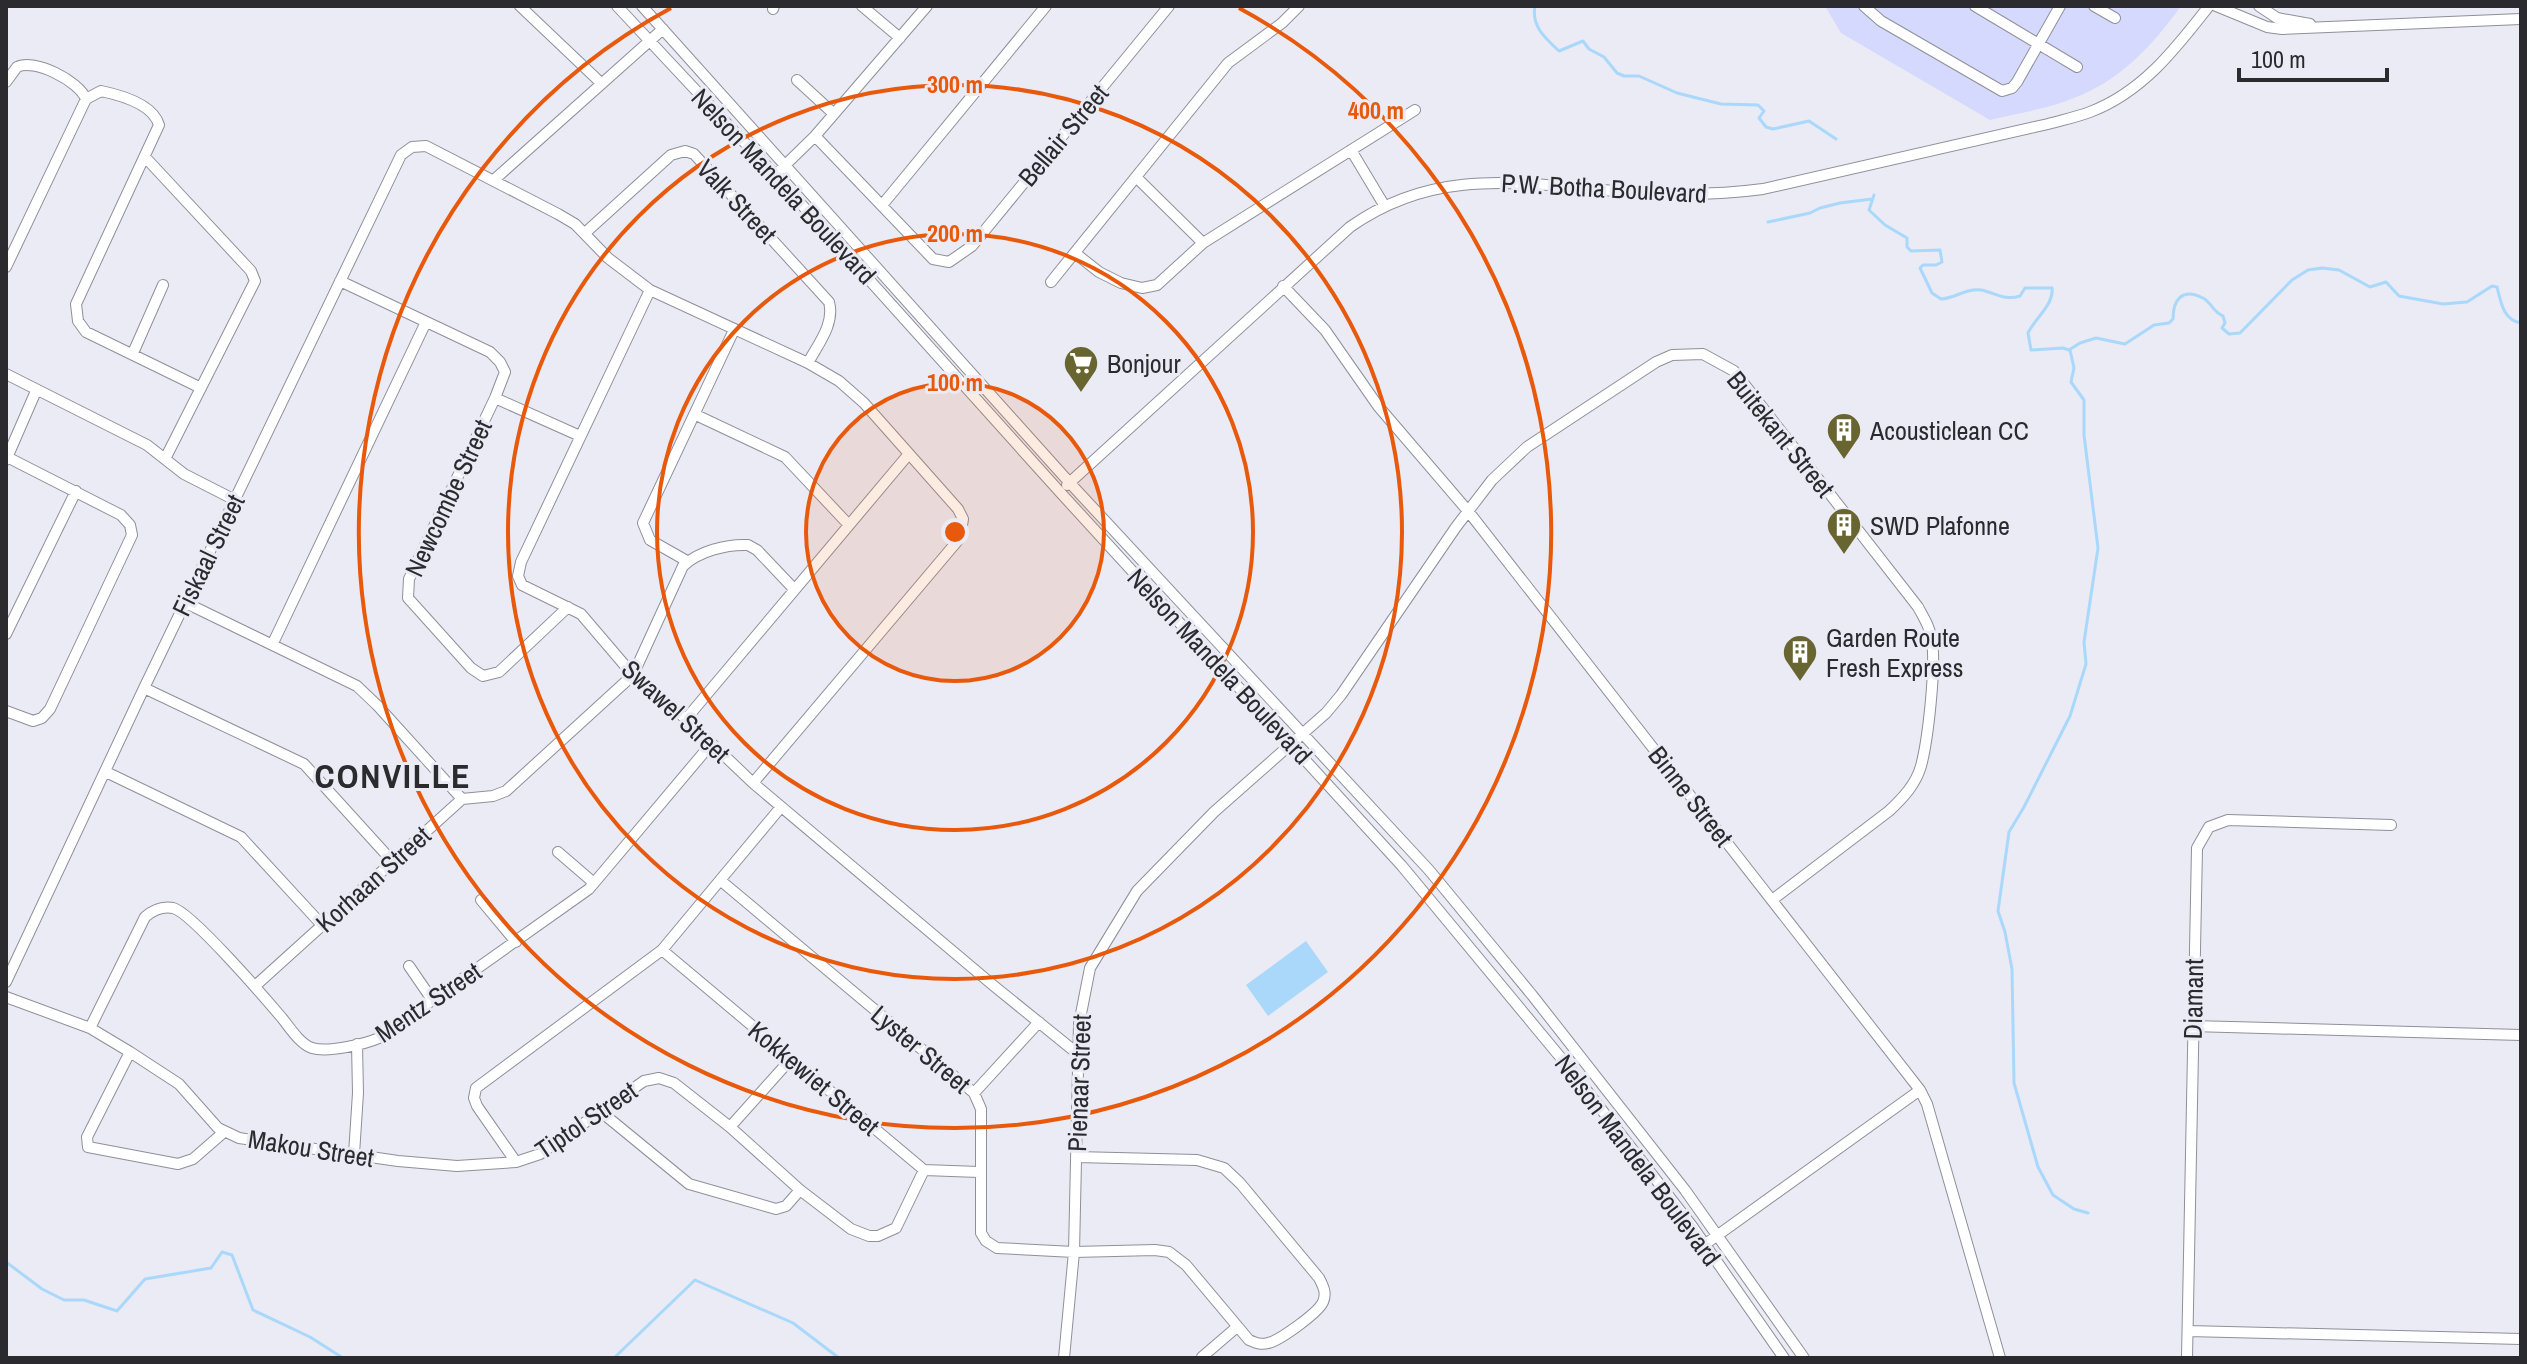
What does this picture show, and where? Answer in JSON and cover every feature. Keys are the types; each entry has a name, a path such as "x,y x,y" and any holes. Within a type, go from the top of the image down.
{"street":[{"path":"520,6 601,83"},
{"name":"Nelson Mandela Boulevard","path":"617,6 775,175 1402,866 1525,1011 1704,1245 1784,1358"},
{"name":"Nelson Mandela Boulevard","path":"642,6 1069,482 1377,811 1483,933 1718,1235 1804,1358"},
{"path":"862,6 900,38"},
{"path":"775,175 815,136 927,6"},
{"path":"883,204 1046,6"},
{"name":"Bellair Street","path":"815,136 933,259 949,262 963,254 1169,6"},
{"path":"1051,282 1228,63 1282,23 1299,6"},
{"path":"1864,6 1881,21 2002,91 2012,88 2060,6"},
{"path":"1975,6 2077,67"},
{"path":"2094,6 2115,18"},
{"name":"P.W. Botha Boulevard","path":"1059,491 1350,227 1384,205 1436,188 1483,183 1685,194 1740,192 2048,124 2090,112 2133,89 2171,54 2209,6"},
{"path":"2216,6 2267,27 2303,30 2328,26 2521,19"},
{"path":"2259,6 2277,18 2328,26"},
{"path":"663,29 495,179 558,214 585,233 608,258 650,290 808,363 851,390 958,509 963,519 960,538 753,783"},
{"path":"6,82 17,67 30,64 71,81 82,90 86,99"},
{"path":"797,80 834,114"},
{"path":"6,267 86,99 101,91 117,94 153,113 159,125 75,311 86,332 201,388"},
{"path":"1075,253 1108,278 1132,287 1149,288 1164,280 1203,243 1415,110"},
{"name":"Fiskaal Street","path":"6,982 401,155 412,147 426,146 495,179"},
{"path":"1351,150 1384,205"},
{"name":"Valk Street","path":"585,233 671,155 685,151 694,154 829,302 829,324 808,363"},
{"path":"145,157 251,271 255,281 165,459"},
{"path":"1137,178 1203,243"},
{"name":"Newcombe Street","path":"340,281 497,357 504,367 505,376 409,579 407,595 471,668 483,676 494,675 503,669 568,607"},
{"path":"133,353 163,285"},
{"name":"Binne Street","path":"1283,286 1325,330 1378,406 1468,511 1920,1090 1927,1104 2000,1358"},
{"name":"Swawel Street","path":"650,290 518,576 525,588 587,619 633,675 686,719 753,783 1078,1054"},
{"path":"890,302 900,293"},
{"path":"273,643 426,322"},
{"path":"687,561 650,540 643,523 734,330"},
{"name":"Buitekant Street","path":"1302,734 1326,713 1354,678 1468,511 1507,463 1656,362 1672,355 1703,354 1734,371 1918,607 1930,632 1933,658 1921,767 1905,795 1772,900"},
{"path":"961,381 971,372"},
{"path":"6,374 134,437 192,478 235,500"},
{"path":"6,711 33,721 42,718 50,709 132,539 130,525 121,515 7,459 36,391"},
{"path":"495,398 580,436"},
{"path":"696,415 785,457 848,524"},
{"path":"686,719 908,455"},
{"path":"6,634 76,491"},
{"path":"186,603 357,686 462,799 493,796 506,791 633,675 687,561 704,552 748,545 757,550 794,589"},
{"path":"1173,616 1185,606"},
{"path":"144,688 304,764 393,862"},
{"name":"Pienaar Street","path":"1064,1358 1074,1252 1081,1006 1090,968 1137,891 1214,812 1302,734"},
{"name":"Mentz Street","path":"90,1028 145,917 160,908 173,908 184,914 255,986 308,1046 320,1050 357,1044 386,1034 594,883 711,744"},
{"path":"106,772 241,837 322,925"},
{"name":"Korhaan Street","path":"255,986 462,799"},
{"name":"Tiptol Street","path":"781,807 662,950 476,1088 474,1098 477,1106 516,1162 540,1154 644,1081 664,1079 674,1083 730,1127 800,1190 851,1229 869,1236 884,1235 900,1223 924,1170"},
{"name":"Diamant","path":"2187,1358 2197,848 2209,827 2228,820 2391,825"},
{"path":"558,852 594,883"},
{"name":"Lyster Street","path":"720,880 974,1093 981,1109 981,1233 989,1244 997,1248 1074,1252 1169,1252 1186,1265 1249,1340 1264,1344 1273,1341 1323,1303 1325,1293 1319,1278 1224,1168 1197,1160 1076,1157"},
{"path":"481,900 516,942"},
{"name":"Kokkewiet Street","path":"662,950 924,1170"},
{"path":"409,966 433,1001"},
{"name":"Makou Street","path":"6,997 90,1028 130,1052 168,1075 209,1120 224,1132 239,1138 457,1166 516,1162"},
{"path":"974,1093 1039,1022"},
{"path":"2192,1026 2521,1035"},
{"path":"354,1154 357,1044"},
{"path":"130,1052 92,1125 86,1141 88,1147 178,1164 193,1159 224,1132"},
{"path":"730,1127 790,1060"},
{"path":"1704,1245 1920,1090"},
{"path":"600,1111 693,1186 776,1209 786,1206 800,1190"},
{"path":"924,1170 979,1172"},
{"path":"1202,1357 1237,1327"},
{"path":"2188,1331 2521,1339"}],"shaded area":[{"path":"1825,6 2181,6 2147,48 2121,72 2091,91 2064,102 1990,120 1841,33"},
{"path":"1306,941 1328,972 1268,1016 1246,985"}],"waterway":[{"path":"1535,6 1537,26 1559,51 1583,41 1624,76 1639,76 1677,93 1721,104 1758,105 1764,111 1759,118 1766,127 1773,129 1809,121 1836,139"},
{"path":"1874,195 1869,210 1885,225 1907,238 1907,247 1911,251 1940,250 1942,262 1920,268 1932,293 1941,299 1976,290 2009,298 2020,296 2025,288 2052,288 2047,306 2028,333 2031,350 2069,350 2096,338 2125,344 2154,325 2169,323 2177,301 2189,294 2209,302 2223,316 2225,323 2222,328 2229,334 2240,333 2292,280 2308,270 2322,268 2339,270 2370,287 2386,282 2399,296 2443,304 2467,302 2492,286 2497,287 2507,314 2521,323"},
{"path":"1768,222 1840,203 1872,199"},
{"path":"2070,350 2074,368 2071,382 2084,400 2084,435 2098,548 2084,642 2086,664 2070,716 2009,832 1998,911 2012,969 2014,1083 2038,1167 2053,1195 2074,1209 2088,1213"},
{"path":"6,1262 42,1289 64,1300 84,1300 117,1311 145,1279 211,1268 222,1252 232,1255 253,1310 310,1337 343,1358"},
{"path":"614,1358 695,1280 793,1323 839,1358"}],"place":[{"name":"Bonjour","path":"1081,394"},
{"name":"Acousticlean CC","path":"1844,461"},
{"name":"SWD Plafonne","path":"1844,556"},
{"name":"Garden Route Fresh Express","path":"1800,683"}],"district":[{"name":"CONVILLE","path":"393,776"}]}
